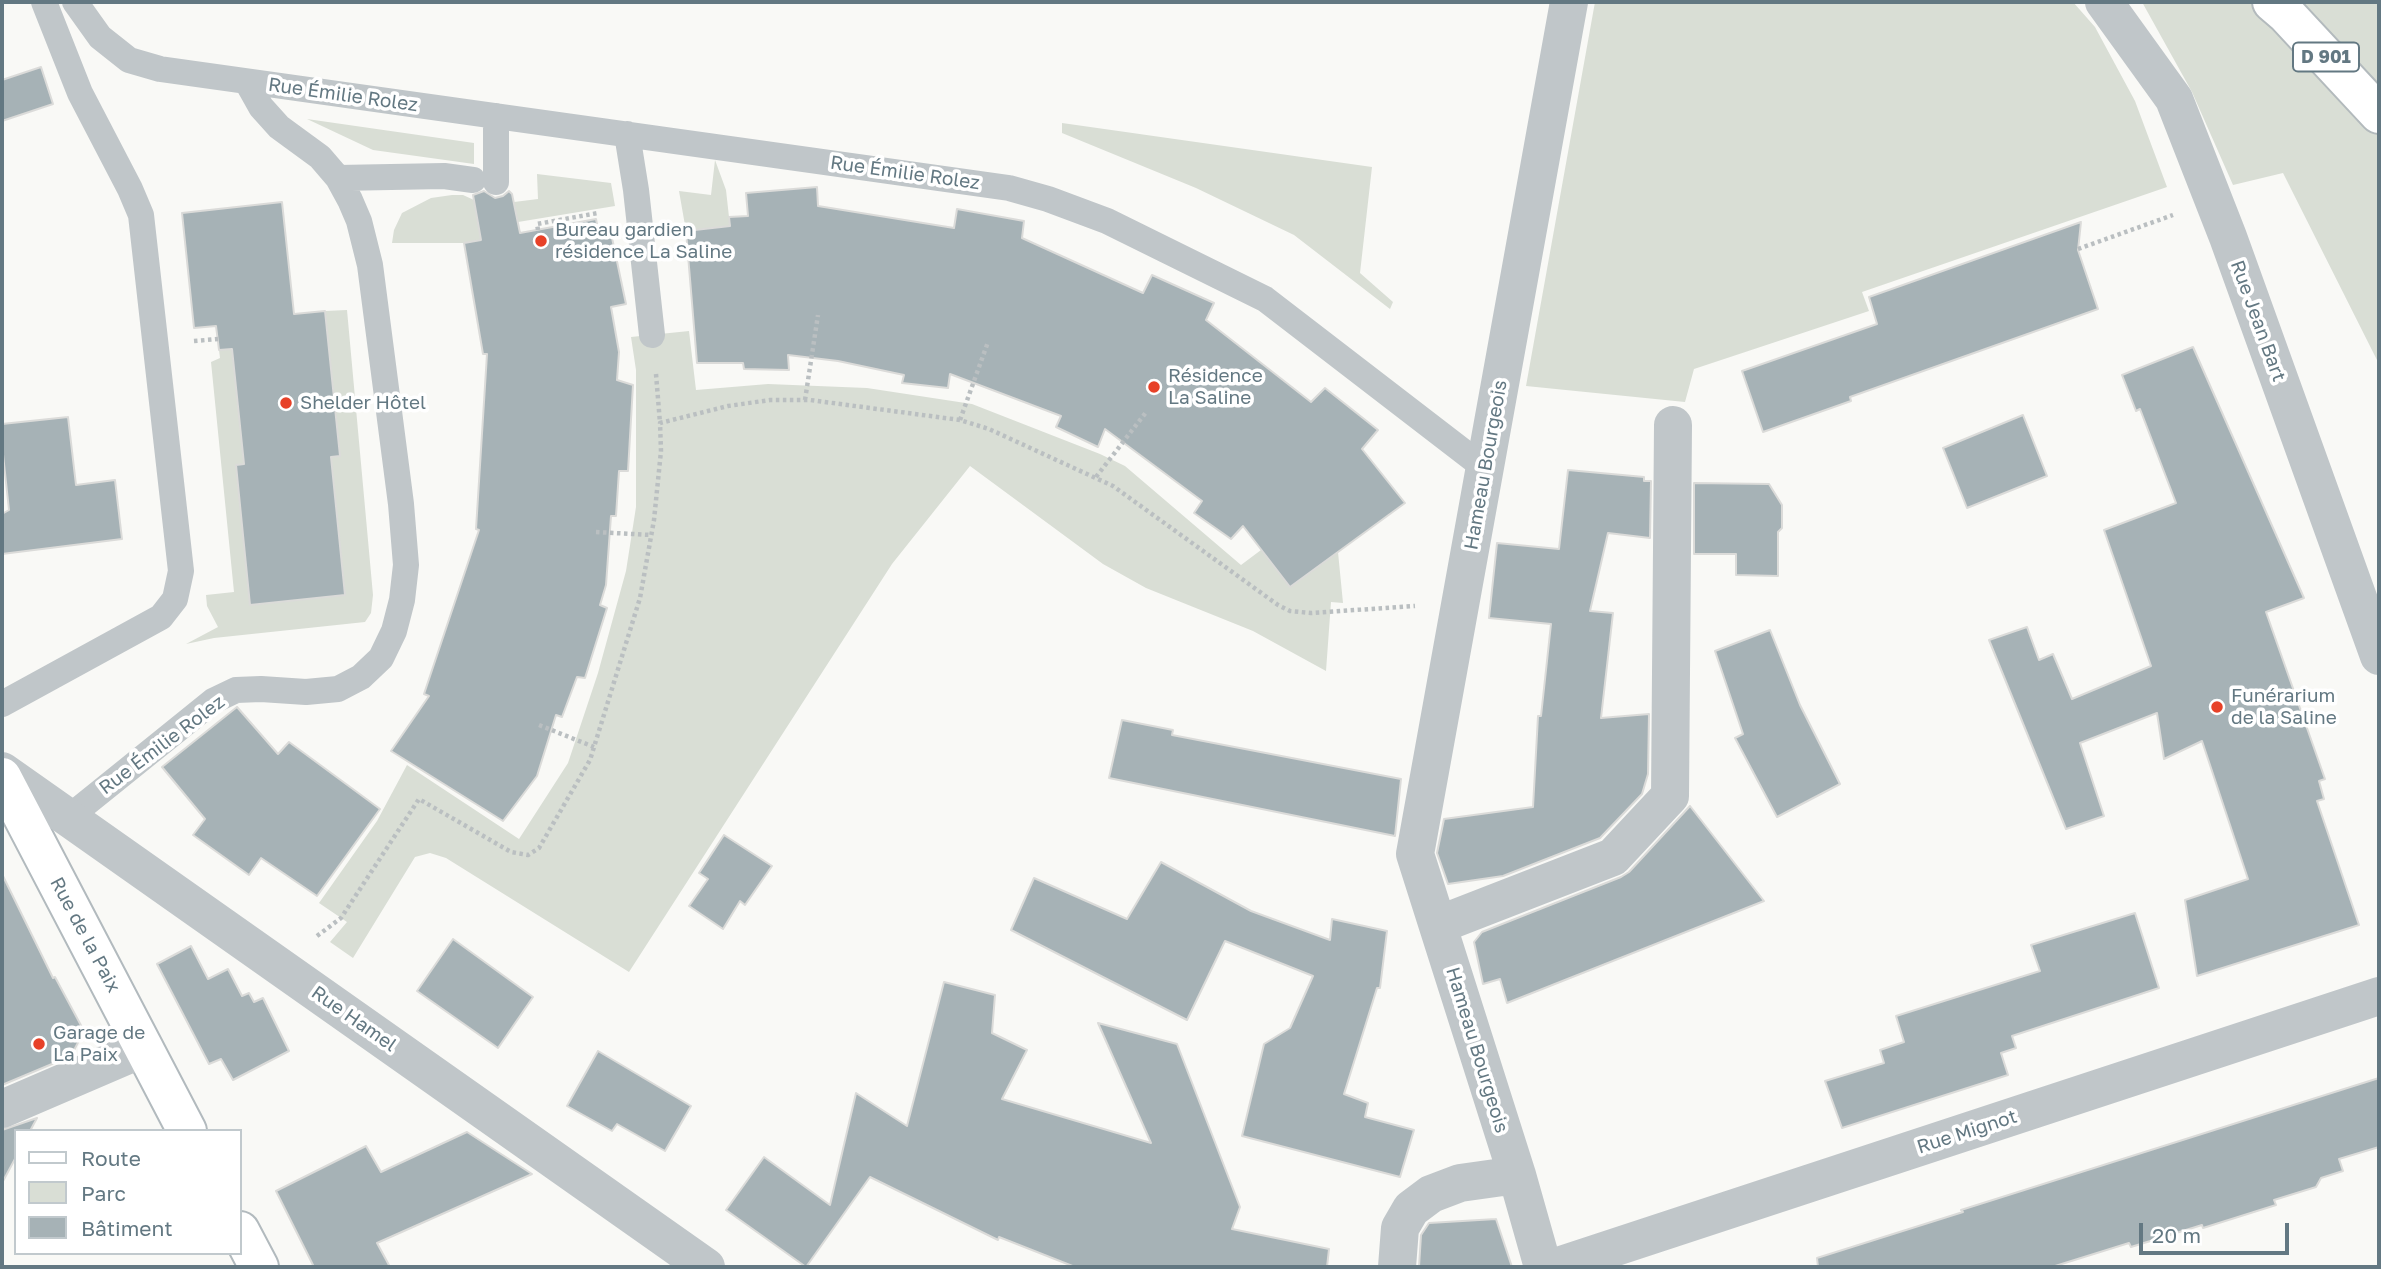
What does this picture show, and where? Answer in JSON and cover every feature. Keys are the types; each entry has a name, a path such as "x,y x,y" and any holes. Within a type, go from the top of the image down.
{"main road":[{"name":"D 901","path":"2272,2 2379,114"},
{"name":"Rue de la Paix","path":"2,776 186,1129"},
{"path":"242,1235 258,1267"}],"street":[{"name":"Hameau Bourgeois","path":"1542,1267 1517,1175 1415,854 1569,2"},
{"name":"Rue Jean Bart","path":"2104,2 2174,99 2214,201 2379,656"},
{"path":"1438,925 1613,857 1670,796 1673,425"},
{"name":"Rue Hamel","path":"2,771 706,1267"},
{"name":"Rue Mignot","path":"1555,1267 2379,996"},
{"path":"2,1109 144,1048"},
{"path":"1397,1267 1400,1228 1411,1209 1431,1194 1460,1183 1517,1175"}],"lane":[{"path":"2,704 161,617 175,599 181,571 141,215 80,93 44,2"},
{"name":"Rue Émilie Rolez","path":"75,2 100,37 129,60 160,69 1009,188 1048,199 1107,221 1265,299 1486,469"},
{"name":"Rue Émilie Rolez","path":"68,818 213,701 236,690 306,692 338,689 361,677 381,659 394,631 402,600 405,565 401,504 370,264 359,221 338,178 320,157 279,127 261,107 247,82"},
{"path":"338,178 444,176 485,181 496,116"},
{"path":"627,134 652,335"}],"path":[{"path":"2078,249 2214,201"},
{"path":"538,230 537,224 637,206"},
{"path":"805,400 818,315"},
{"path":"279,966 341,918 419,799 511,852 528,855 539,848 590,760 640,597 661,451 652,335"},
{"path":"960,419 988,342"},
{"path":"660,423 728,406 770,400 805,400 960,419 989,429 1096,477 1131,497 1278,605 1290,611 1461,604"},
{"path":"1096,477 1147,411"},
{"path":"596,531 651,535"},
{"path":"539,725 594,747"}],"green space":[{"path":"1595,2 2073,2 2095,27 2135,101 2167,187 1862,292 1869,311 1694,369 1685,402 1526,386"},
{"path":"2142,2 2379,2 2379,364 2283,173 2233,185 2192,92"},
{"path":"307,119 474,143 474,164 373,150"},
{"path":"1062,123 1372,167 1360,273 1393,302 1390,309 1294,235 1196,188 1062,133"},
{"path":"715,160 726,190 730,226 686,231 679,191 711,195"},
{"path":"537,174 611,183 615,206 518,222 514,202 538,199"},
{"path":"463,195 474,200 481,240 464,243 392,243 394,230 402,213 431,198"},
{"path":"347,310 373,595 371,613 365,622 214,638 186,644 218,627 207,606 206,595 234,592 211,362 220,358 219,350 232,349 244,464 236,465 250,605 331,457 340,456 325,311"},
{"path":"689,331 696,390 768,384 867,388 972,404 1125,466 1241,565 1261,550 1290,587 1338,552 1343,603 1331,602 1326,671 1253,631 1146,588 1103,564 970,466 892,564 629,972 446,858 430,853 415,857 353,958 330,942 347,922 319,903 377,821 407,765 519,839 568,763 598,673 626,571 636,507 636,370 631,337"}],"building":[{"path":"41,67 53,104 2,121 2,80"},
{"name":"Résidence La Saline","path":"817,187 818,206 954,228 957,209 1024,221 1022,238 1143,293 1152,275 1214,303 1206,320 1311,402 1325,388 1378,430 1362,449 1405,503 1290,587 1243,526 1231,539 1194,513 1202,501 1105,429 1098,447 1056,427 1061,416 950,374 948,388 902,383 904,375 838,361 788,355 789,370 744,369 743,363 697,363 686,231 730,226 729,217 748,216 746,193"},
{"path":"484,191 495,198 509,191 512,194 520,233 596,219 599,235 611,233 626,304 611,307 619,352 617,380 633,385 628,471 619,471 616,516 611,516 606,585 600,605 607,608 585,678 577,677 562,717 556,715 537,776 503,821 391,751 429,696 424,694 479,530 476,529 487,354 483,354 464,243 481,240 473,195"},
{"name":"Shelder Hôtel","path":"282,202 294,314 325,311 340,456 331,457 345,595 250,605 236,465 244,464 232,349 219,350 216,326 194,328 182,213"},
{"path":"2081,222 2078,250 2098,309 1850,397 1851,401 1763,432 1742,371 1877,324 1869,297"},
{"path":"2193,347 2304,598 2266,612 2325,779 2319,781 2324,799 2317,801 2359,925 2197,976 2185,900 2248,879 2202,741 2164,759 2157,713 2080,743 2104,816 2066,829 1989,640 2027,627 2039,660 2053,654 2072,699 2151,666 2104,530 2176,503 2140,409 2136,411 2122,375"},
{"path":"2023,415 2047,476 1967,508 1943,448"},
{"path":"68,417 76,485 115,480 122,539 2,554 2,514 9,510 2,424"},
{"path":"1568,470 1644,477 1644,481 1651,481 1650,538 1608,533 1590,611 1613,613 1601,718 1649,714 1648,774 1642,794 1600,838 1503,876 1448,884 1437,853 1444,819 1533,807 1538,716 1541,716 1551,624 1489,618 1497,543 1559,549"},
{"path":"1694,483 1769,484 1782,505 1782,528 1778,532 1778,576 1736,575 1736,554 1694,554"},
{"path":"1770,630 1800,705 1840,784 1777,817 1735,738 1743,734 1715,651"},
{"path":"237,707 278,754 289,742 380,809 317,896 261,858 249,875 193,835 205,819 162,767"},
{"path":"1122,720 1173,730 1172,735 1401,779 1395,836 1109,778"},
{"path":"1690,806 1764,901 1507,1003 1500,979 1483,984 1474,942 1482,932 1621,877 1629,872"},
{"path":"724,835 772,866 745,905 740,901 723,929 689,906 708,879 699,873"},
{"path":"1161,862 1251,911 1330,940 1332,919 1387,931 1380,988 1377,988 1344,1094 1368,1103 1365,1117 1414,1130 1400,1177 1242,1136 1264,1044 1290,1028 1313,976 1225,941 1187,1020 1011,930 1034,878 1127,919"},
{"name":"Garage de La Paix","path":"2,874 53,978 55,977 84,1031 71,1056 2,1085"},
{"path":"2135,913 2159,988 2012,1036 2016,1048 2001,1053 2008,1075 1842,1128 1825,1081 1884,1063 1880,1050 1904,1042 1896,1016 2040,971 2031,945"},
{"path":"453,939 533,997 498,1048 417,991"},
{"path":"191,946 208,979 228,969 242,996 249,993 254,1002 263,998 289,1051 233,1080 221,1059 209,1064 157,964"},
{"path":"944,982 995,995 992,1033 1027,1050 1002,1099 1151,1143 1098,1023 1177,1044 1240,1207 1232,1229 1329,1249 1327,1267 1075,1267 999,1237 998,1240 870,1177 806,1267 726,1210 764,1157 830,1205 856,1093 907,1126"},
{"path":"598,1051 691,1106 665,1151 617,1124 612,1131 567,1106"},
{"path":"2379,1078 2379,1147 2339,1159 2343,1171 2321,1178 2316,1187 2274,1200 2276,1205 2203,1228 2202,1225 2131,1247 2129,1243 2052,1267 1818,1267 1817,1258"},
{"path":"37,1118 31,1129 14,1129 14,1161 2,1183 2,1130"},
{"path":"467,1132 532,1174 377,1243 390,1267 314,1267 276,1191 366,1146 381,1172"},
{"path":"1496,1219 1512,1267 1419,1267 1421,1235 1429,1223"}],"place":[{"name":"Bureau gardien résidence La Saline","path":"541,241"},
{"name":"Résidence La Saline","path":"1154,387"},
{"name":"Shelder Hôtel","path":"286,403"},
{"name":"Funérarium de la Saline","path":"2217,707"},
{"name":"Garage de La Paix","path":"39,1044"}]}
